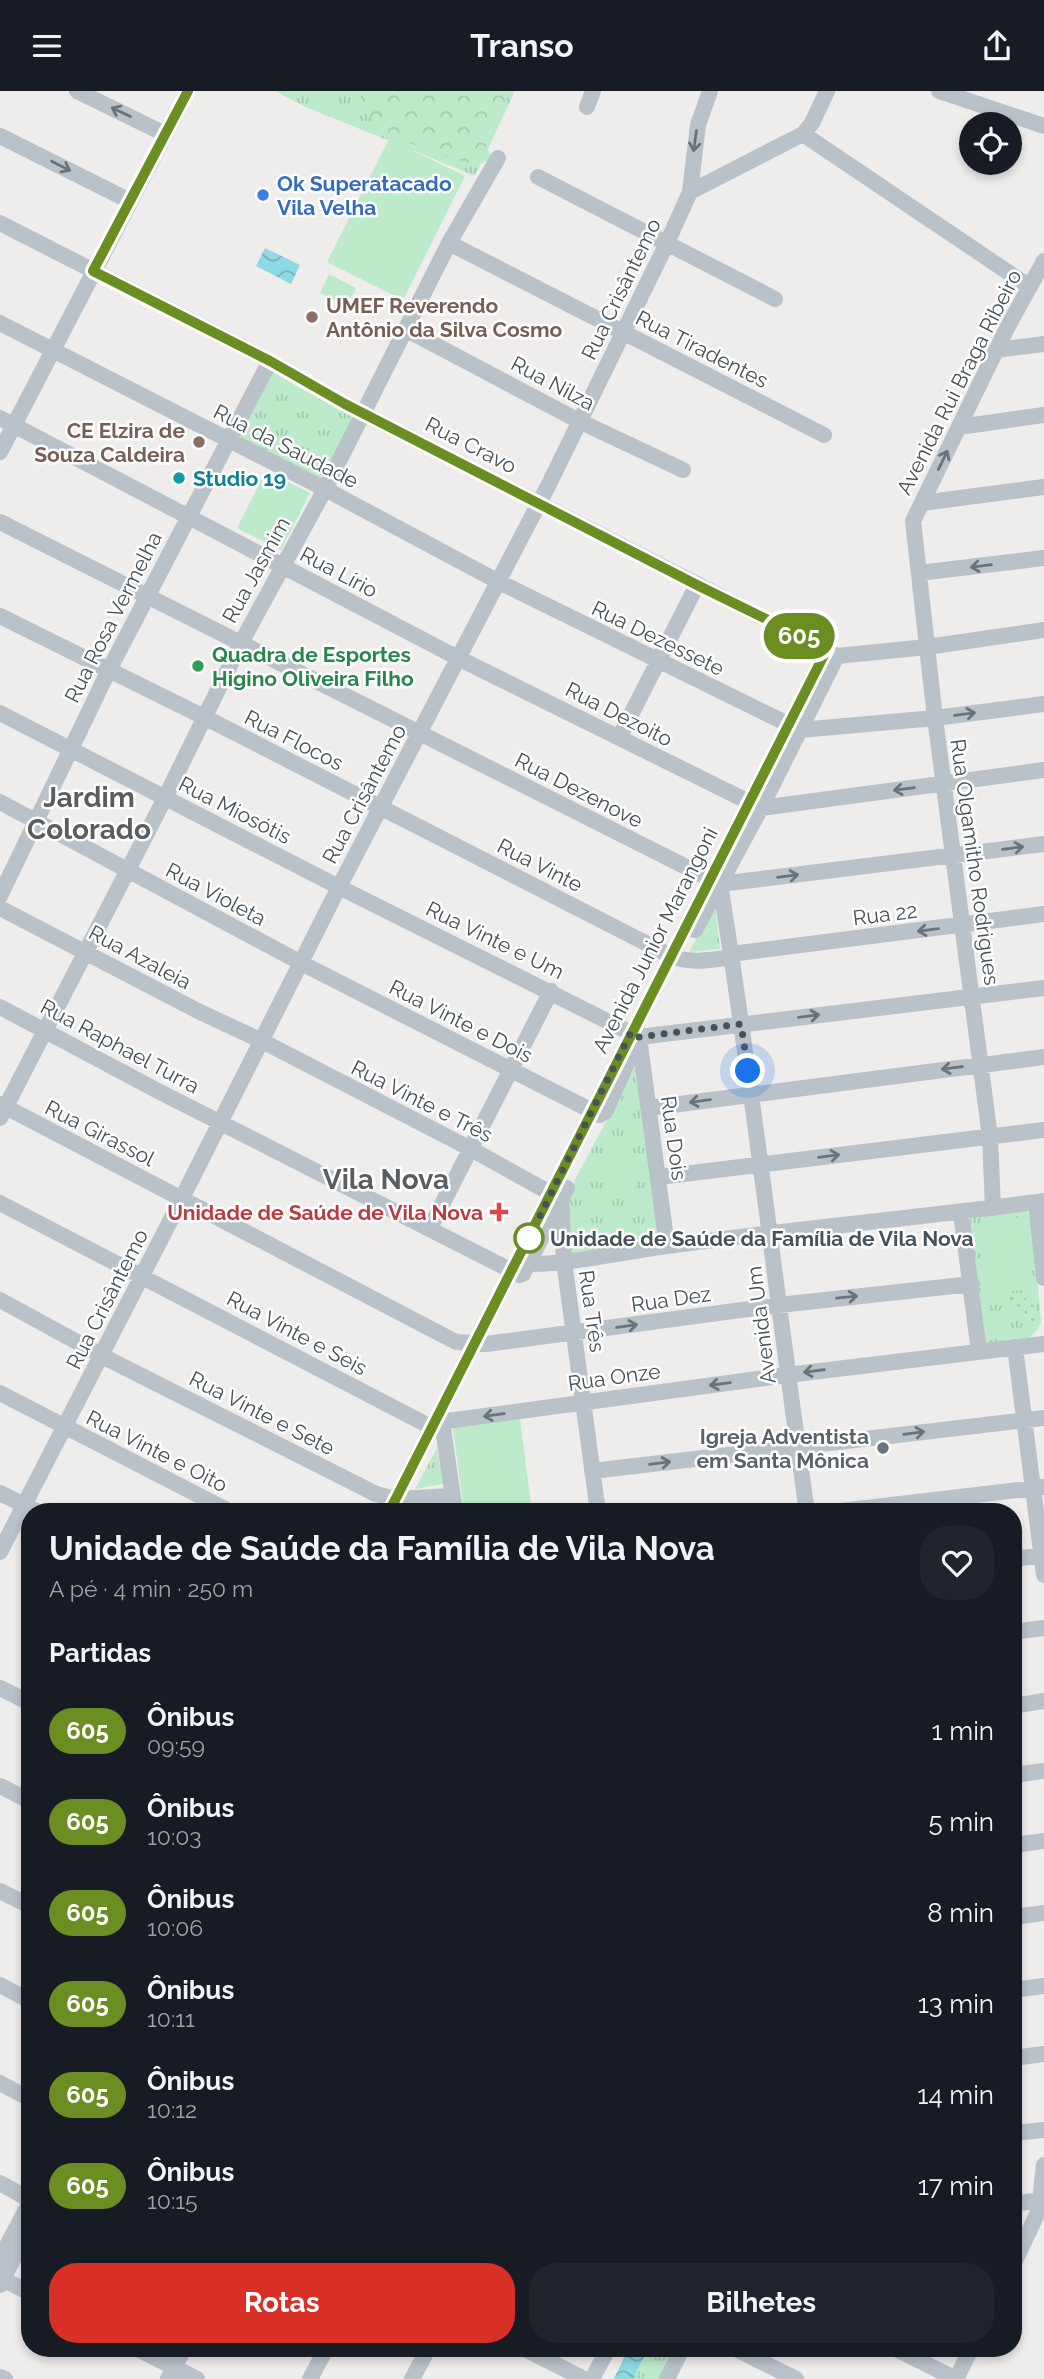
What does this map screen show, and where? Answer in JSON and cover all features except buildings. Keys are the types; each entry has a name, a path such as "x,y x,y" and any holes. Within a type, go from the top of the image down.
{"street":[{"path":"77,91 165,134"},
{"path":"0,452 7,422 53,351 188,91"},
{"path":"587,107 593,91"},
{"name":"Rua Crisântemo","path":"33,1503 64,1427 339,887 499,582 667,243 690,192 698,125 710,91"},
{"path":"690,192 803,134 812,123 827,91"},
{"path":"939,91 1044,126"},
{"path":"803,134 1030,287"},
{"path":"0,136 130,201"},
{"name":"Rua Jasmim","path":"2,1109 165,798 241,643 325,489 449,243 498,158"},
{"path":"538,177 775,299"},
{"name":"Rua Cravo","path":"0,223 697,585 832,652"},
{"name":"Rua Tiradentes","path":"449,243 824,435"},
{"name":"Avenida Rui Braga Ribeiro","path":"913,521 996,351 1044,261"},
{"name":"Rua da Saudade","path":"0,323 325,489 499,582"},
{"name":"Rua Nilza","path":"405,329 579,421 683,470"},
{"path":"996,351 1044,344"},
{"name":"Rua Rosa Vermelha","path":"0,896 109,670 270,361"},
{"path":"958,427 1044,415"},
{"name":"Rua Lírio","path":"7,422 458,658"},
{"path":"922,503 1044,487"},
{"name":"Rua Dezenove","path":"0,521 714,881"},
{"name":"Rua Olgamitho Rodrigues","path":"913,521 935,719 990,1137 993,1207"},
{"path":"919,573 1044,558"},
{"name":"Rua Dezessete","path":"499,582 794,727"},
{"path":"619,738 697,585"},
{"name":"Rua Flocos","path":"0,616 381,808"},
{"path":"832,652 927,647 1044,630"},
{"name":"Avenida Junior Marangoni","path":"399,1503 441,1426 598,1114 635,1034 832,652"},
{"name":"Rua Dezoito","path":"458,658 755,805"},
{"path":"794,727 935,719 1044,704"},
{"name":"Rua Miosótis","path":"0,713 339,887"},
{"path":"755,805 1044,770"},
{"name":"Rua Violeta","path":"0,802 301,963"},
{"name":"Rua Vinte","path":"381,808 676,958"},
{"path":"714,881 1044,844"},
{"name":"Avenida Um","path":"714,881 731,956 752,1095 806,1503"},
{"name":"Rua Vinte e Um","path":"339,887 635,1034"},
{"name":"Rua Azaleia","path":"0,908 200,1012 262,1041"},
{"name":"Rua 22","path":"676,958 708,960 1044,914"},
{"name":"Rua Vinte e Dois","path":"301,963 598,1114"},
{"path":"635,1034 1044,988"},
{"path":"430,1228 551,991"},
{"name":"Rua Raphael Turra","path":"0,1007 430,1228 520,1268"},
{"name":"Rua Dois","path":"635,1034 649,1108 667,1246"},
{"name":"Rua Vinte e Três","path":"262,1041 557,1196"},
{"path":"649,1108 1044,1057"},
{"name":"Rua Girassol","path":"2,1109 182,1198 456,1342 481,1345"},
{"path":"659,1177 1044,1130"},
{"name":"Rua Três","path":"557,1196 597,1503"},
{"path":"520,1268 667,1246 1040,1202 1044,1275"},
{"name":"Rua Vinte e Seis","path":"0,1203 441,1426"},
{"path":"961,1212 979,1352"},
{"name":"Rua Dez","path":"481,1345 779,1305 972,1284"},
{"name":"Rua Vinte e Sete","path":"0,1300 101,1355 394,1503"},
{"name":"Rua Onze","path":"441,1426 583,1402 1044,1344"},
{"path":"1015,1347 1025,1420 1039,1488 1044,1576"},
{"name":"Rua Vinte e Oito","path":"0,1393 213,1503"},
{"path":"592,1471 1044,1418"},
{"path":"441,1426 454,1503"},
{"path":"910,1503 1039,1488"},
{"path":"0,1493 21,1503"},
{"name":"Rua Crisântemo","path":"0,1552 21,1522"},
{"path":"1022,1558 1043,1555"},
{"path":"1022,1631 1044,1628"},
{"path":"0,1688 21,1698"},
{"path":"1022,1705 1044,1702"},
{"path":"1022,1774 1044,1771"},
{"path":"0,1786 21,1796"},
{"path":"1022,1844 1044,1841"},
{"path":"1,1894 21,1902"},
{"path":"1022,1916 1044,1913"},
{"path":"0,1985 21,1996"},
{"path":"1022,1989 1044,1986"},
{"path":"1022,2057 1044,2055"},
{"path":"0,2083 21,2094"},
{"path":"1022,2132 1044,2130"},
{"path":"1022,2247 1038,2215 1043,2174"},
{"path":"0,2183 21,2196"},
{"path":"1022,2203 1041,2200"},
{"path":"0,2259 21,2234"},
{"path":"21,2234 1,2281 21,2289"},
{"path":"149,2357 171,2373 197,2379"},
{"path":"171,2373 180,2357"},
{"path":"310,2379 322,2357"},
{"path":"412,2379 424,2357"},
{"path":"540,2357 584,2379"},
{"path":"592,2379 604,2357"},
{"path":"667,2379 678,2357"},
{"path":"752,2357 796,2379"},
{"path":"912,2357 956,2379 967,2357"}],"green space":[{"path":"275,91 515,91 475,176 306,107"},
{"path":"358,91 510,91 485,148 495,157 482,163 465,162 383,136 377,131"},
{"path":"389,139 465,176 403,300 327,262"},
{"path":"329,274 356,288 346,306 320,293"},
{"path":"273,372 354,414 323,478 320,479 241,440 239,436"},
{"path":"266,471 310,493 281,550 237,528"},
{"path":"715,906 720,949 689,952"},
{"path":"636,1065 659,1240 570,1254 565,1209 569,1191"},
{"path":"631,1140 638,1187 609,1191 602,1144"},
{"path":"1027,1211 1033,1219 1041,1322 1037,1330 1026,1339 989,1344 985,1342 970,1219 972,1216"},
{"path":"1025,1217 1033,1289 992,1293 985,1221"},
{"path":"1014,1294 1026,1299 1034,1307 1036,1318 1030,1330 1025,1313 1014,1303 998,1303 989,1310 999,1299"},
{"path":"520,1419 531,1503 463,1503 453,1428"},
{"path":"437,1448 443,1484 415,1489"},
{"path":"644,2357 671,2357 660,2379 633,2379"}],"water":[{"path":"265,248 300,265 291,284 256,266"},
{"path":"624,2357 644,2357 633,2379 614,2379"}],"bus line":[{"name":"605","path":"188,91 93,271 270,361 345,404 827,649 394,1503"}],"place":[{"name":"Ok Superatacado Vila Velha","path":"263,195"},
{"name":"UMEF Reverendo Antônio da Silva Cosmo","path":"312,317"},
{"name":"CE Elzira de Souza Caldeira","path":"199,442"},
{"name":"Studio 19","path":"179,478"},
{"name":"Quadra de Esportes Higino Oliveira Filho","path":"198,666"},
{"name":"Unidade de Saúde de Vila Nova","path":"499,1212"},
{"name":"Unidade de Saúde da Família de Vila Nova","path":"529,1238"},
{"name":"Igreja Adventista em Santa Mônica","path":"883,1448"}],"district":[{"name":"Jardim Colorado","path":"89,813"},
{"name":"Vila Nova","path":"386,1179"}],"route":[{"path":"529,1238 631,1032 639,1037 741,1024 748,1071"}]}
